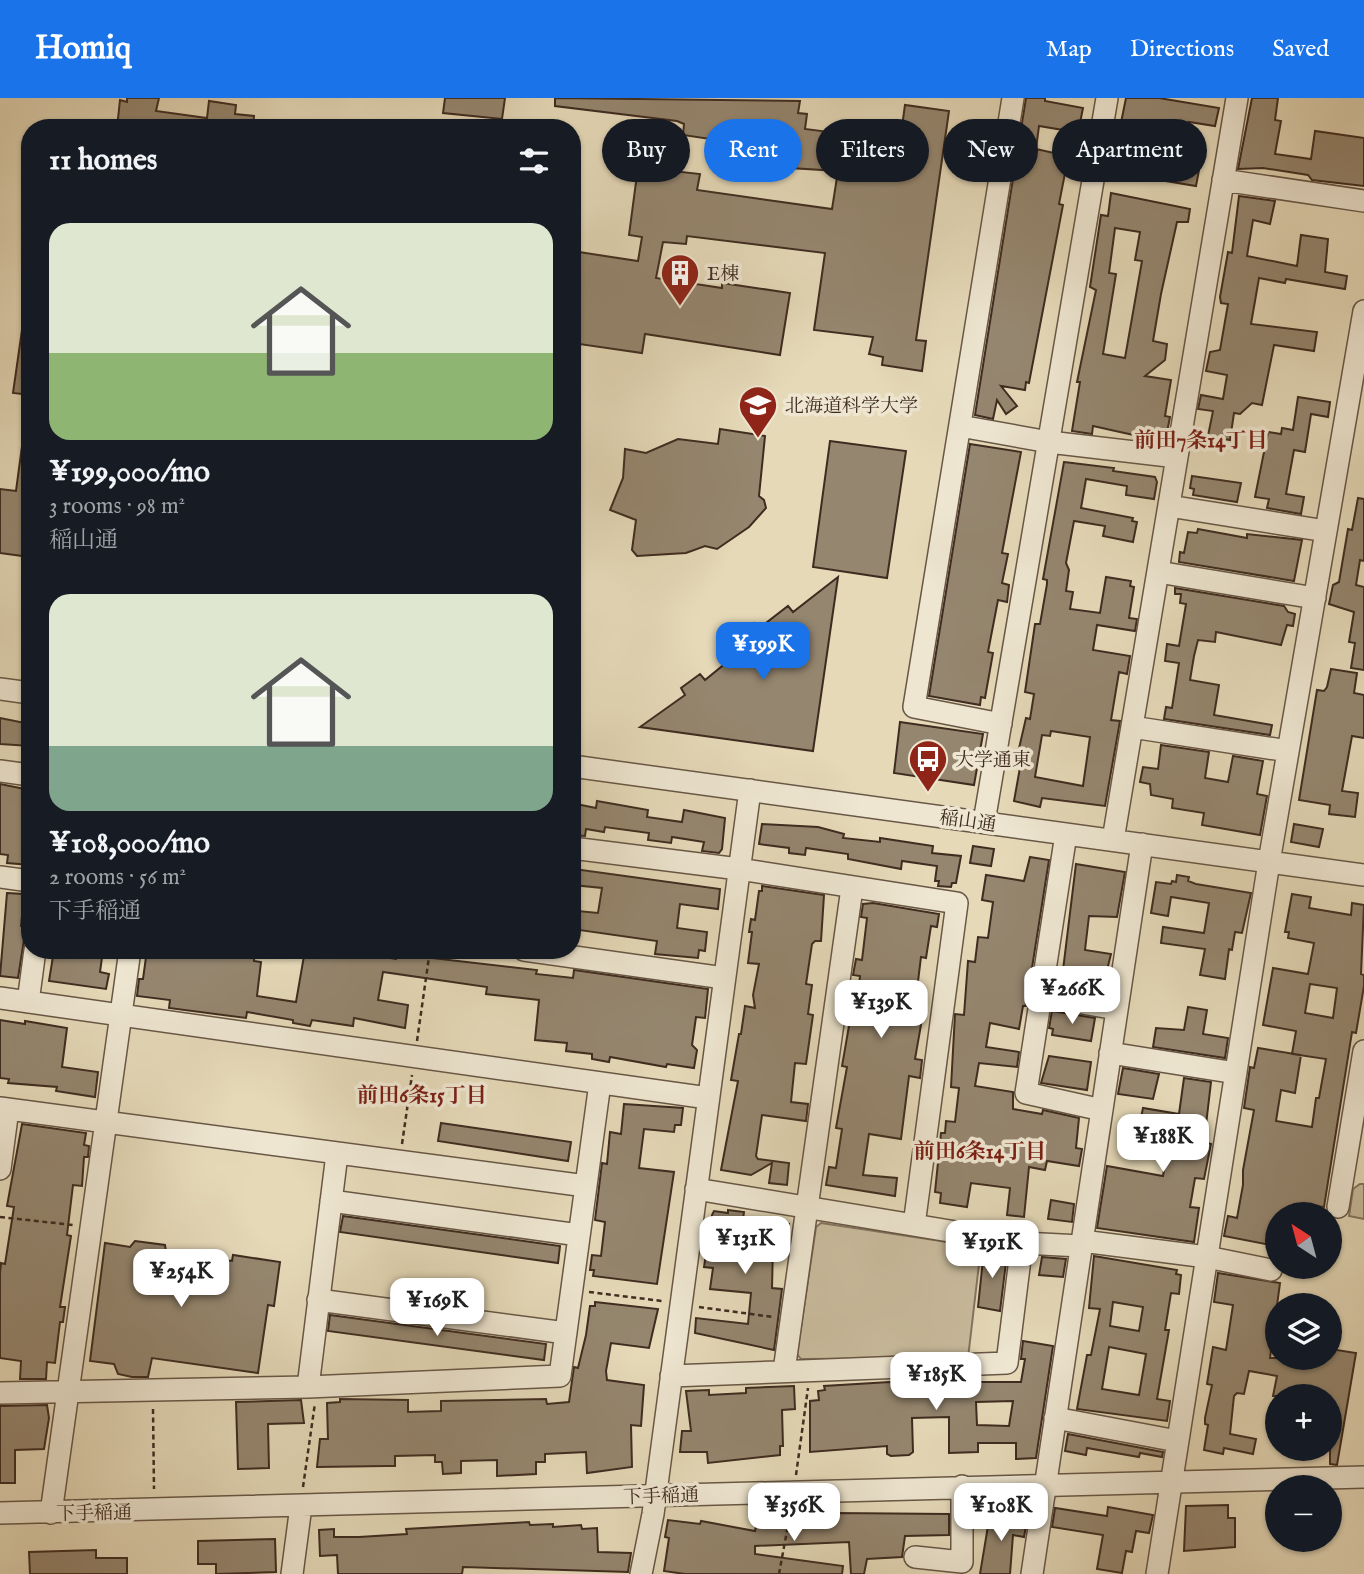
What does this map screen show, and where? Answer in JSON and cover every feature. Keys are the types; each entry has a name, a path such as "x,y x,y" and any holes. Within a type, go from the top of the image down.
{"street":[{"path":"1001,724 914,707 1013,98"},
{"path":"984,822 1107,98"},
{"path":"1114,840 1237,98"},
{"path":"1223,180 1364,201"},
{"path":"1157,1574 1269,862 1364,311"},
{"path":"960,426 1049,442 1177,457"},
{"path":"1169,506 1326,531"},
{"path":"1158,572 1315,598"},
{"path":"0,689 21,692"},
{"path":"1132,727 1288,751"},
{"name":"稲山通","path":"581,767 1364,875"},
{"path":"0,771 21,774"},
{"path":"641,1574 655,1495 750,790"},
{"path":"1066,834 1026,1093 1102,1110"},
{"path":"1032,1574 1142,844"},
{"path":"581,849 739,869 957,904 914,1225"},
{"path":"0,877 21,880"},
{"path":"784,1371 852,888"},
{"path":"581,958 724,978"},
{"path":"28,1002 34,959"},
{"path":"51,1513 128,959"},
{"path":"1042,996 1117,1009"},
{"path":"0,998 708,1098"},
{"path":"1341,1202 1354,1173 1364,1051"},
{"path":"1110,1053 1236,1073"},
{"path":"0,1392 312,1392 560,1376 600,1083"},
{"path":"0,1169 4,1108 586,1186"},
{"path":"312,1392 318,1300 337,1154"},
{"path":"696,1189 1022,1243 1081,1243 1207,1256 1265,1269"},
{"path":"331,1201 579,1236"},
{"path":"671,1376 1007,1363 1022,1243"},
{"path":"318,1300 566,1333"},
{"path":"1055,1418 1177,1441"},
{"name":"下手稲通","path":"0,1513 51,1513 302,1496 655,1495 1364,1477"},
{"path":"915,1557 962,1562 962,1486"},
{"path":"292,1574 302,1496"}],"path":[{"path":"400,1162 429,959"},
{"path":"0,1217 91,1227"},
{"path":"572,1290 670,1302"},
{"path":"693,1306 782,1318"},
{"path":"779,1574 794,1491 810,1370"},
{"path":"302,1496 312,1392"},
{"path":"153,1399 154,1489"}],"shaded area":[{"path":"1364,1184 1364,1219 1349,1216 1353,1189"},
{"path":"821,1223 981,1247 968,1358 801,1359 797,1354 816,1227"}],"building":[{"path":"127,98 159,98 156,111 207,118 209,101 236,105 235,114 254,116 254,119 118,119 120,100 127,102"},
{"path":"445,98 505,98 502,119 443,113"},
{"path":"555,98 800,101 798,113 807,114 805,129 816,130 816,170 802,169 802,119 704,119 704,138 690,136 690,119 661,119 555,106"},
{"path":"1026,98 1045,98 1045,101 1083,108 1081,119 1052,119 1052,128 1039,126 1038,134 1038,119 1023,119"},
{"path":"1126,98 1159,98 1219,108 1215,126 1207,125 1207,119 1122,119"},
{"path":"1252,98 1278,98 1275,120 1281,121 1275,154 1311,159 1315,131 1364,138 1364,186 1312,180 1308,175 1263,168 1238,169"},
{"path":"905,105 949,111 948,119 943,119 943,153 916,340 926,341 922,371 882,365 883,357 869,354 873,337 814,330 825,253 687,236 686,244 663,242 656,278 722,288 722,283 790,293 780,355 645,334 642,353 581,344 581,252 638,261 642,237 629,235 636,182 690,182 690,173 700,174 697,190 832,209 836,182 929,182 929,119 903,119"},
{"path":"1038,149 1052,153 1052,182 1063,182 1059,204 1063,205 1029,383 1026,382 1025,390 1001,386 1017,406 1006,414 997,400 993,419 975,415 1012,182 1038,182"},
{"path":"1172,182 1197,182 1196,186"},
{"path":"1111,193 1190,209 1188,222 1177,222 1153,341 1167,344 1165,360 1145,376 1171,380 1165,416 1170,417 1165,442 1093,426 1092,434 1072,431 1080,382 1077,382 1096,290 1090,287 1101,215 1108,216","holes":["1115,228 1140,232 1135,260 1142,261 1125,358 1103,354 1116,274 1109,273"]},
{"path":"1239,196 1275,201 1270,224 1253,220 1247,256 1297,266 1301,235 1328,239 1325,272 1347,276 1345,289 1286,279 1285,283 1259,278 1251,324 1317,332 1314,351 1274,345 1262,405 1252,403 1240,414 1234,413 1230,440 1208,436 1213,411 1198,409 1201,395 1223,399 1227,375 1206,371 1210,352 1220,350 1228,304 1221,303 1220,297 1228,252 1232,253"},
{"path":"21,337 21,394 13,393"},
{"path":"1298,397 1330,402 1328,417 1311,414 1305,452 1294,450 1286,494 1304,497 1301,514 1267,508 1269,499 1255,497 1268,432 1281,434 1282,428 1293,430"},
{"path":"720,429 765,436 759,496 764,500 766,508 749,527 717,549 705,546 686,553 637,556 632,550 636,520 610,510 623,478 625,449 646,453 678,439 718,444"},
{"path":"830,441 906,451 887,578 813,567"},
{"path":"970,444 1021,452 1002,553 1008,554 1002,583 1009,585 1007,602 998,600 988,652 993,653 985,698 981,697 980,705 929,696"},
{"path":"21,454 21,556 0,553 0,489 16,491"},
{"path":"1064,462 1114,468 1113,471 1155,477 1157,482 1154,499 1126,495 1127,486 1086,479 1081,508 1133,518 1132,521 1137,522 1133,542 1103,536 1105,526 1074,521 1066,563 1069,570 1066,591 1073,592 1070,609 1100,613 1106,577 1131,581 1130,586 1134,587 1129,618 1137,619 1135,631 1097,625 1093,650 1130,656 1127,674 1119,672 1111,720 1120,721 1105,806 1042,798 1040,807 1014,801 1021,762 1017,757 1026,718 1030,719 1034,694 1025,692 1035,624 1040,624 1047,584 1047,580 1043,579","holes":["1051,731 1090,737 1083,786 1035,777 1042,735 1050,736"]},
{"path":"1192,476 1241,483 1237,502 1193,495 1194,489 1190,488"},
{"path":"1358,498 1364,499 1364,561 1360,560 1356,585 1364,587 1364,670 1351,668 1355,643 1349,642 1354,612 1329,604 1333,585 1339,582 1348,529 1352,530"},
{"path":"1198,529 1247,538 1247,534 1302,540 1294,581 1179,562 1180,552 1184,553 1188,532 1197,533"},
{"path":"838,577 813,751 640,727 685,695 681,688 700,674 705,680 727,662 718,650 754,623 758,629 788,606 793,612"},
{"path":"1175,588 1284,606 1288,612 1295,614 1293,626 1287,625 1281,645 1216,632 1215,642 1198,640 1194,656 1190,680 1219,685 1214,715 1272,725 1270,735 1164,719 1166,707 1172,708 1179,663 1165,661 1167,644 1179,646 1186,604 1180,603 1181,594 1175,594"},
{"path":"1331,669 1357,673 1354,693 1364,695 1364,738 1352,736 1342,791 1358,793 1355,817 1329,814 1330,805 1299,800 1317,690 1324,691 1327,687"},
{"path":"0,718 21,722 21,745 0,744"},
{"path":"900,722 983,734 974,785 894,773"},
{"path":"1161,745 1209,752 1205,778 1228,782 1233,756 1263,761 1257,794 1267,796 1260,835 1202,825 1204,813 1172,808 1173,799 1151,795 1150,784 1140,782 1143,767 1158,769"},
{"path":"0,784 21,788 21,864 7,863 8,855 0,854"},
{"path":"597,801 648,810 647,817 682,822 684,810 725,818 722,849 719,853 702,851 704,842 672,837 671,843 648,840 649,833 605,827 604,832 586,829 585,836 581,836 581,805 596,808"},
{"path":"762,824 818,827 844,834 843,838 880,842 880,838 933,846 932,853 961,856 956,883 952,883 951,887 938,886 939,881 935,881 937,866 902,861 901,869 848,859 848,854 806,848 805,855 789,853 789,848 759,844"},
{"path":"1294,824 1323,829 1319,847 1291,842"},
{"path":"973,846 994,849 991,866 970,863"},
{"path":"1030,857 1049,860 1026,1006 1023,1006 1019,1029 990,1023 986,1047 1019,1052 1017,1067 979,1063 975,1086 1013,1092 1013,1109 1042,1114 1043,1110 1079,1118 1076,1148 1082,1149 1079,1166 1047,1161 1045,1170 1029,1167 1024,1217 1007,1215 1010,1188 971,1183 967,1207 940,1203 941,1193 935,1192 941,1133 945,1133 946,1121 955,1122 959,1088 951,1087 955,1014 964,1015 968,961 975,962 978,937 988,938 993,902 982,900 986,875 1024,881"},
{"path":"1076,864 1125,872 1117,917 1089,916 1085,950 1111,954 1102,990 1056,984 1059,969 1063,970"},
{"path":"581,870 720,889 718,909 680,904 677,928 707,932 705,951 699,950 698,958 655,954 657,941 581,930 581,911 598,913 602,888 581,886"},
{"path":"1177,875 1189,877 1188,881 1196,884 1251,893 1242,933 1235,932 1232,950 1229,949 1225,979 1200,975 1205,949 1161,943 1163,927 1204,933 1209,903 1171,897 1168,916 1151,913 1156,882 1171,884 1172,881 1176,882"},
{"path":"762,886 824,895 821,941 812,944 806,984 812,985 808,1014 813,1015 806,1064 795,1063 791,1102 808,1104 806,1121 762,1115 756,1156 758,1159 789,1163 787,1185 769,1183 772,1163 751,1175 721,1170 738,1081 731,1080 739,1034 745,1006 755,1008 753,995 759,964 748,963 752,932 749,932 751,919 755,920"},
{"path":"7,893 21,894 21,959 18,978 0,976"},
{"path":"1292,894 1311,897 1309,908 1351,915 1352,903 1364,905 1361,974 1364,975 1364,986 1356,1033 1352,1032 1325,1202 1265,1202 1265,1244 1224,1236 1228,1216 1237,1218 1243,1185 1243,1170 1254,1110 1244,1108 1250,1067 1254,1068 1258,1048 1292,1054 1296,1031 1263,1025 1273,968 1308,974 1314,943 1288,938 1289,932 1285,932","holes":["1310,984 1337,988 1333,1018 1305,1013","1301,1055 1326,1059 1319,1098 1316,1098 1312,1127 1276,1121 1281,1090 1295,1093"]},
{"path":"873,903 939,914 937,927 931,926 926,958 921,957 916,998 917,1001 925,1002 915,1059 922,1060 920,1078 909,1076 901,1139 869,1134 863,1175 897,1178 895,1196 826,1185 829,1167 836,1168 842,1129 836,1128 847,1067 842,1066 850,1020 855,1021 860,976 853,975 856,959 862,960 867,918 861,917 863,904"},
{"path":"53,959 102,959 100,972 109,974 106,989 49,981"},
{"path":"146,959 254,959 261,962 257,996 296,1002 303,959 440,959 537,970 536,974 573,978 574,970 708,989 705,1018 696,1017 692,1045 697,1050 694,1068 667,1064 666,1067 610,1057 609,1062 592,1059 592,1054 566,1051 567,1043 535,1040 539,1000 486,994 487,987 383,972 378,1000 408,1005 405,1028 354,1018 353,1026 312,1020 310,1026 293,1023 293,1020 247,1012 246,1018 169,1008 170,1000 137,996 139,979 143,979"},
{"path":"1188,1007 1207,1010 1203,1034 1228,1038 1225,1058 1153,1047 1156,1028 1184,1030"},
{"path":"1052,1011 1095,1018 1091,1041 1052,1035 1053,1029 1049,1028"},
{"path":"0,1020 67,1028 62,1067 98,1072 95,1097 56,1091 57,1087 8,1083 9,1079 0,1078"},
{"path":"1049,1056 1091,1062 1087,1090 1041,1083"},
{"path":"1123,1068 1159,1074 1153,1099 1118,1094"},
{"path":"1184,1078 1211,1082 1204,1142 1211,1144 1204,1179 1195,1178 1190,1207 1199,1208 1194,1242 1097,1228 1107,1166 1163,1176 1170,1136 1128,1129 1130,1117 1141,1118 1143,1108 1179,1114"},
{"path":"624,1104 683,1108 681,1125 675,1125 674,1132 644,1129 639,1168 674,1172 657,1284 593,1276 594,1270 590,1270 592,1255 601,1256 605,1222 595,1220 602,1163 607,1164 610,1132 621,1134"},
{"path":"441,1123 571,1142 568,1161 438,1141"},
{"path":"22,1124 86,1133 84,1145 89,1146 88,1157 84,1157 82,1186 73,1185 67,1235 71,1236 60,1307 65,1307 63,1322 60,1322 55,1363 47,1362 46,1379 20,1379 21,1361 0,1358 0,1273 1,1263 5,1264 14,1207 7,1206"},
{"path":"1051,1200 1074,1204 1072,1222 1048,1219"},
{"path":"728,1210 744,1212 743,1219 789,1224 786,1247 773,1245 772,1288 782,1289 774,1350 695,1333 696,1318 748,1324 751,1293 710,1289 713,1268 704,1267 712,1215 714,1211 728,1213"},
{"path":"343,1216 560,1246 558,1263 340,1232"},
{"path":"135,1241 165,1245 166,1252 232,1261 233,1255 280,1262 274,1306 268,1305 258,1373 152,1358 148,1377 132,1377 118,1374 114,1364 90,1361 105,1243 130,1247"},
{"path":"984,1250 1007,1254 1000,1311 978,1307"},
{"path":"1094,1256 1177,1270 1176,1274 1181,1275 1179,1294 1171,1293 1165,1330 1169,1330 1157,1399 1170,1401 1167,1421 1077,1409 1087,1355 1091,1355 1100,1309 1089,1308","holes":["1113,1302 1143,1307 1139,1331 1110,1326","1109,1347 1146,1354 1139,1395 1102,1389"]},
{"path":"1042,1257 1066,1259 1063,1277 1039,1275"},
{"path":"1218,1273 1280,1283 1279,1293 1265,1293 1265,1370 1342,1370 1342,1351 1356,1353 1342,1436 1342,1384 1275,1384 1277,1376 1249,1371 1244,1394 1237,1393 1234,1396 1230,1434 1256,1439 1253,1454 1224,1448 1223,1454 1204,1450 1208,1425 1205,1424 1205,1418 1212,1385 1207,1384 1213,1347 1226,1350 1233,1305 1214,1302"},
{"path":"595,1302 658,1309 649,1348 611,1343 606,1371 607,1380 644,1385 641,1426 631,1425 632,1467 587,1473 586,1452 545,1454 545,1462 536,1462 536,1474 497,1476 497,1460 461,1461 461,1473 443,1474 442,1462 435,1462 435,1455 395,1456 395,1466 317,1467 320,1439 328,1439 327,1403 340,1402 340,1399 408,1400 408,1412 441,1411 441,1401 546,1399 547,1404 569,1402 574,1367 578,1368 590,1306 595,1306"},
{"path":"330,1315 546,1344 544,1360 328,1331"},
{"path":"1023,1341 1053,1346 1036,1458 1016,1459 1016,1443 978,1443 978,1452 949,1453 949,1417 912,1418 913,1452 909,1455 891,1456 887,1454 887,1446 810,1452 810,1401 819,1400 818,1391 825,1390 824,1386 890,1382 898,1384 898,1391 957,1389 963,1387 963,1382 1021,1382 1025,1359 1021,1359","holes":["1013,1401 1009,1426 977,1425 976,1402"]},
{"path":"794,1386 795,1409 782,1410 783,1446 780,1446 780,1455 708,1463 707,1452 680,1452 682,1431 691,1431 686,1391 709,1390 709,1395 746,1393 746,1388"},
{"path":"301,1400 304,1423 268,1424 269,1468 238,1469 236,1402"},
{"path":"47,1405 49,1418 44,1449 15,1450 15,1483 0,1483 0,1406"},
{"path":"1068,1434 1163,1452 1162,1457 1140,1453 1139,1457 1087,1448 1086,1455 1065,1451"},
{"path":"1228,1505 1228,1518 1235,1518 1235,1547 1184,1551 1186,1506"},
{"path":"1108,1507 1153,1515 1149,1533 1136,1531 1132,1552 1126,1551 1122,1573 1097,1569 1103,1535 1052,1527 1055,1508 1107,1516"},
{"path":"1015,1513 1028,1515 1024,1537 1013,1535 1010,1574 980,1574 990,1514 1014,1518"},
{"path":"820,1514 949,1514 949,1535 905,1536 902,1557 867,1559 864,1574 851,1574 849,1542 755,1546 755,1554 843,1566 842,1574 685,1574 664,1571 669,1538 665,1537 668,1520 700,1524 701,1521 755,1531 757,1521 797,1526 799,1516 820,1519"},
{"path":"529,1522 530,1525 581,1525 582,1529 597,1528 598,1552 631,1553 628,1572 463,1567 462,1574 338,1574 337,1555 320,1556 319,1530 334,1529 334,1537 359,1537 407,1534 406,1529"},
{"path":"275,1539 276,1572 216,1574 216,1564 198,1564 198,1541"},
{"path":"96,1550 96,1558 127,1558 127,1574 30,1574 29,1552"}],"place":[{"name":"E棟","path":"680,307"},
{"name":"北海道科学大学","path":"758,439"},
{"name":"大学通東","path":"928,793"}],"district":[{"name":"前田7条14丁目","path":"1201,440"},
{"name":"前田6条15丁目","path":"422,1095"},
{"name":"前田6条14丁目","path":"980,1151"}]}
